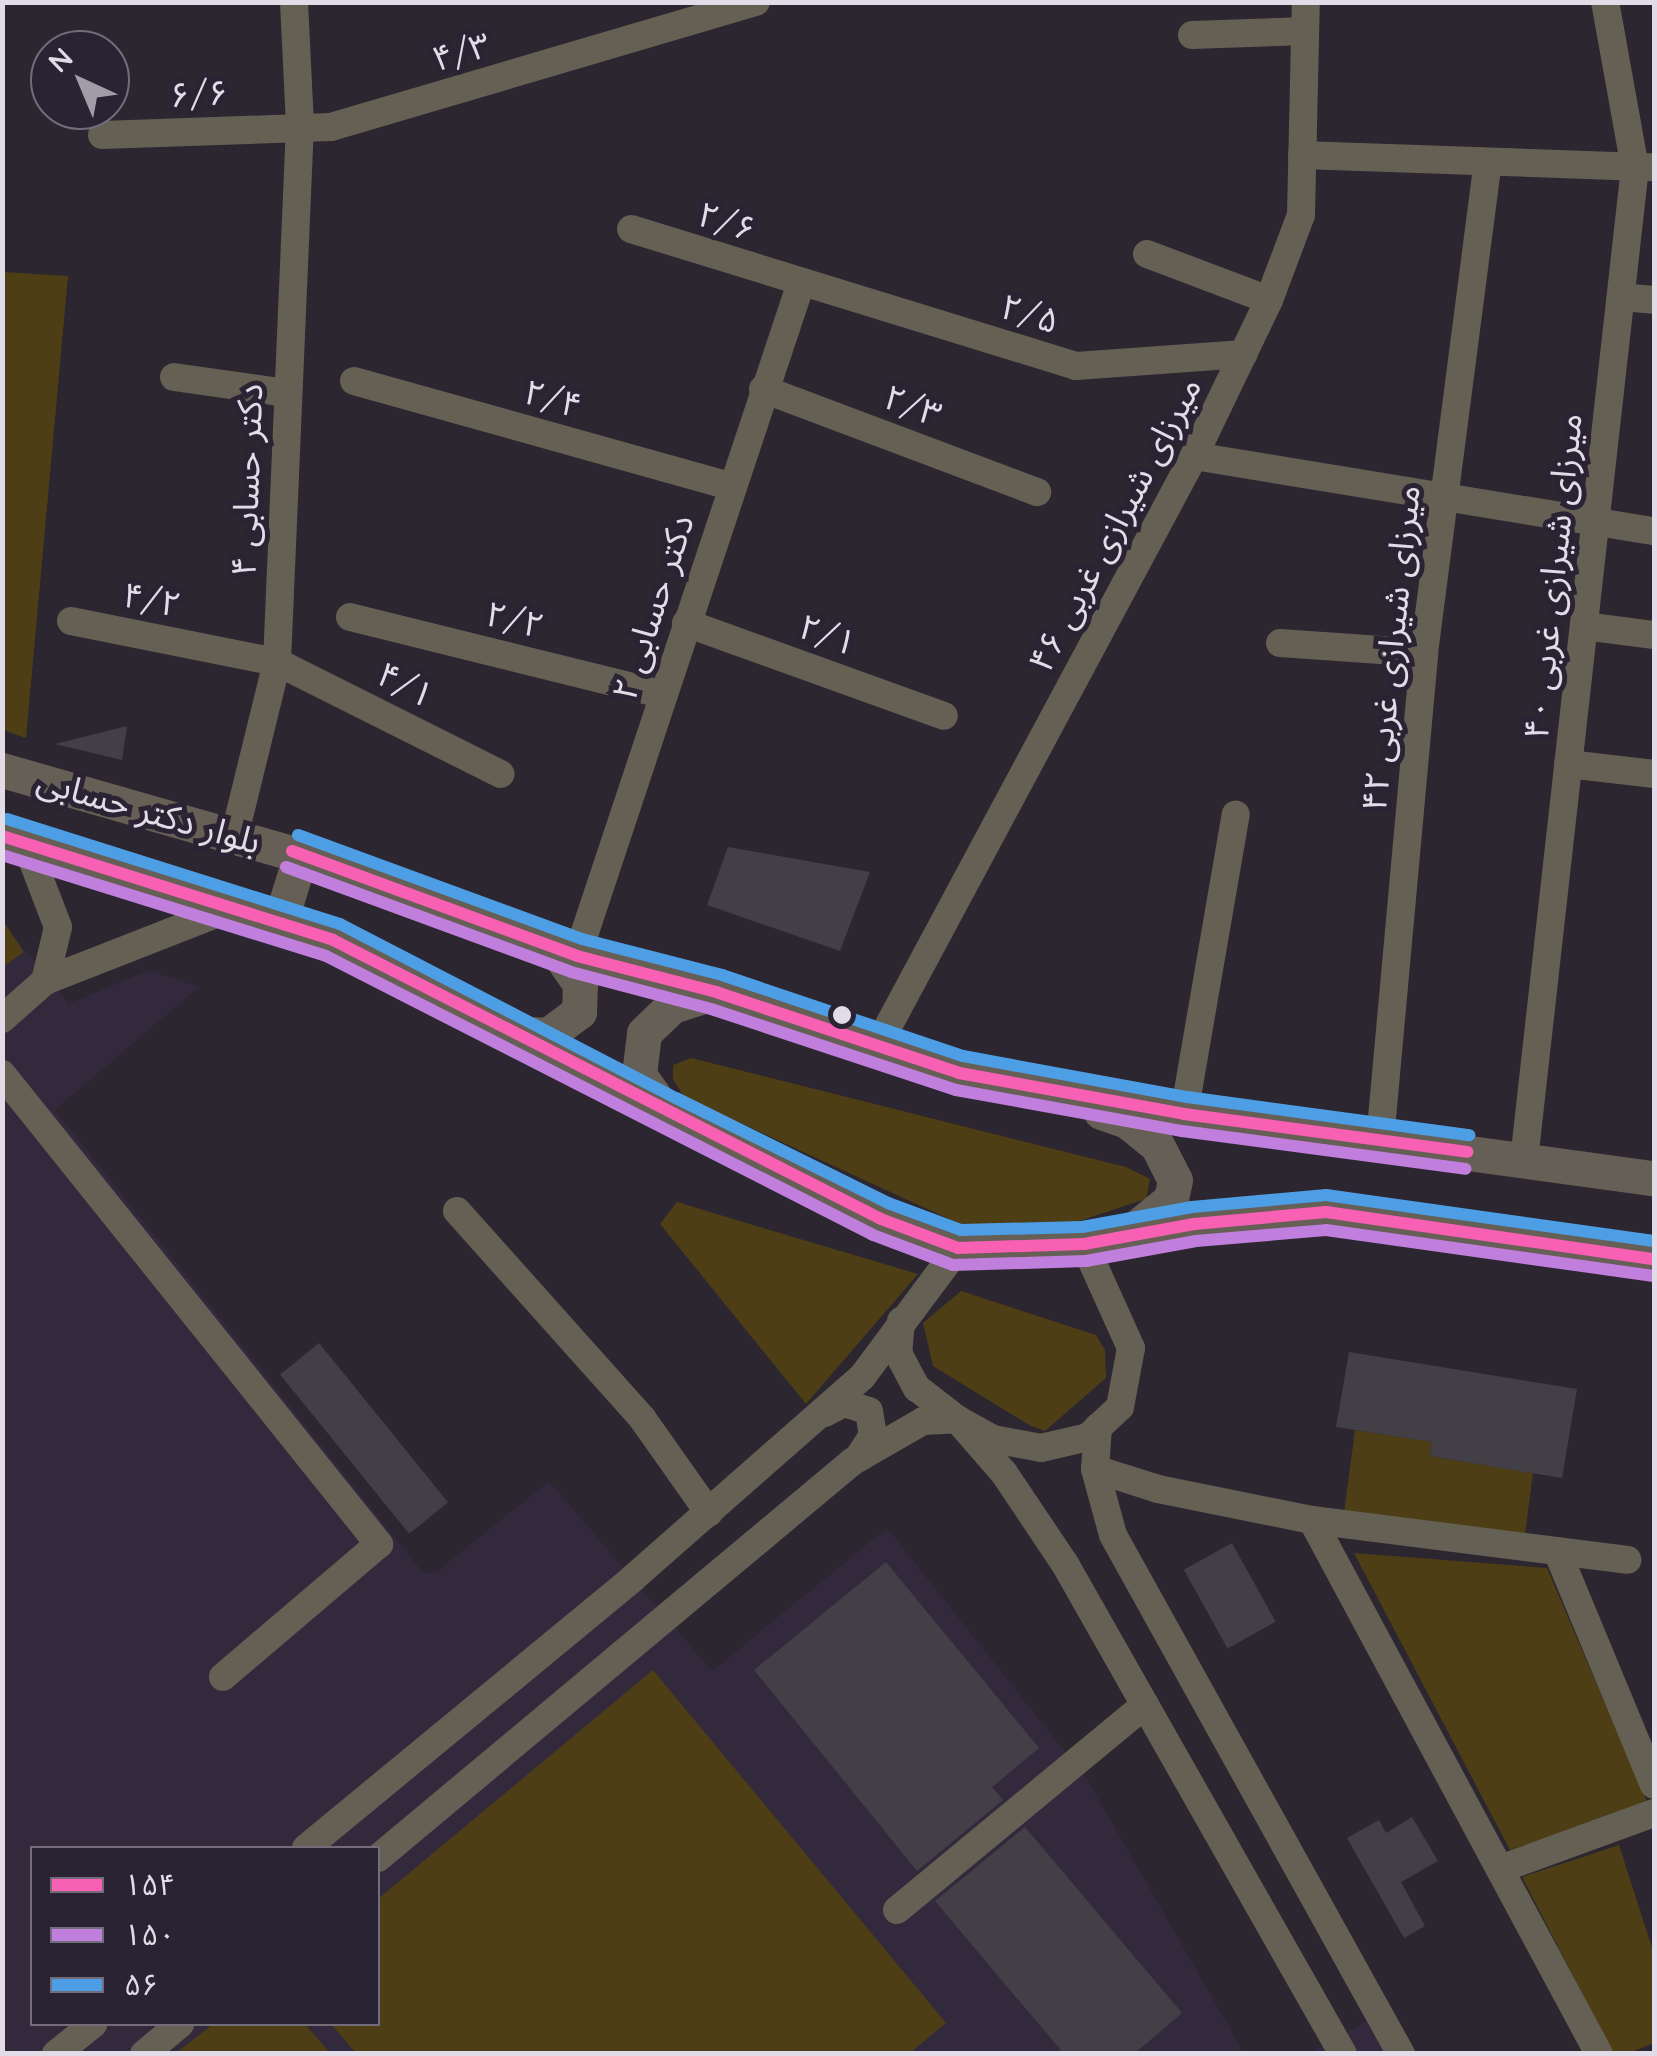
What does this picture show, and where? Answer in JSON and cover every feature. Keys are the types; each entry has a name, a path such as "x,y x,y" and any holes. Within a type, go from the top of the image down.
{"main road":[{"name":"بلوار دکتر حسابی","path":"2,770 302,854 566,952 716,992 877,1047 1045,1090"},
{"name":"بلوار دکتر حسابی","path":"14,838 333,940 501,1030 881,1219 958,1248"},
{"path":"280,922 302,854"},
{"path":"501,1030 548,1035 578,1012 580,984 566,952"},
{"path":"668,1114 639,1075 644,1033 672,1006 716,992"},
{"path":"1045,1090 1184,1114 1654,1178"},
{"path":"1045,1090 1127,1122 1157,1145 1175,1180 1171,1199 1155,1218 1100,1242"},
{"path":"958,1248 1100,1242 1194,1224 1326,1212 1654,1260"}],"street":[{"name":"دکتر حسابی ۴","path":"235,833 277,662 300,125 294,2"},
{"name":"۴/۳","path":"300,125 331,127 756,2"},
{"name":"میرزای شیرازی غربی ۴۰","path":"1524,1160 1621,297 1645,168 1605,2"},
{"path":"1192,35 1305,17"},
{"name":"میرزای شیرازی غربی ۴۶","path":"877,1047 1194,456 1270,300 1301,215 1305,17"},
{"name":"۶/۶","path":"102,135 300,125"},
{"path":"1302,155 1645,168"},
{"name":"میرزای شیرازی غربی ۴۲","path":"1380,1140 1424,653 1487,165"},
{"name":"۲/۶","path":"631,229 801,284"},
{"path":"1147,254 1270,300"},
{"name":"۲/۵","path":"801,284 1076,366 1244,354"},
{"name":"دکتر حسابی ۲","path":"566,952 662,694 801,284"},
{"path":"1621,297 1654,300"},
{"path":"174,376 286,393"},
{"name":"۲/۴","path":"354,382 731,486"},
{"name":"۲/۳","path":"763,389 1037,492"},
{"path":"1194,456 1654,531"},
{"name":"۲/۲","path":"350,617 662,694"},
{"name":"۴/۲","path":"71,622 277,662"},
{"name":"۲/۱","path":"686,623 944,716"},
{"path":"1584,626 1654,636"},
{"path":"1280,642 1424,653"},
{"name":"۴/۱","path":"277,662 502,774"},
{"path":"1568,764 1654,774"},
{"path":"1184,1114 1236,814"},
{"path":"14,838 58,927 45,981"},
{"path":"2,1019 45,981 236,906"},
{"path":"2,1074 379,1544 223,1677"},
{"path":"457,1211 719,1505 736,1532 765,1535"},
{"path":"902,1320 898,1352 916,1388 957,1419 994,1438 1040,1448 1088,1437 1120,1407 1131,1348 1100,1242"},
{"path":"308,1846 719,1505 862,1377 958,1248"},
{"path":"817,1417 844,1403 868,1411 874,1434 858,1459"},
{"path":"380,1856 858,1459 923,1421 957,1419"},
{"path":"957,1419 1004,1473 1065,1564 1339,2046"},
{"path":"1098,1427 1095,1469 1101,1504 1134,1577 1401,2054"},
{"path":"1095,1469 1158,1489 1312,1520 1627,1560"},
{"path":"1312,1520 1599,2054"},
{"path":"1557,1551 1654,1784"},
{"path":"898,1910 1145,1704"},
{"path":"1500,1869 1654,1813"},
{"path":"56,2054 91,2026"},
{"path":"144,2054 178,2026"}],"shaded area":[{"path":"3,272 68,276 26,738 3,730"},
{"path":"2,921 68,1004 149,970 199,987 55,1110 424,1574 439,1570 549,1481 712,1671 887,1528 1087,1779 1244,2053 3,2053"},
{"path":"3,921 24,952 2,967"},
{"path":"691,1058 1126,1167 1150,1179 1146,1199 1064,1226 973,1230 684,1097 673,1079 673,1065"},
{"path":"677,1202 918,1274 806,1404 660,1224"},
{"path":"961,1291 1096,1335 1105,1350 1106,1378 1045,1431 1029,1425 933,1366 923,1323"},
{"path":"1355,1430 1432,1442 1430,1456 1533,1473 1525,1535 1344,1513"},
{"path":"1354,1553 1547,1568 1647,1802 1510,1850"},
{"path":"653,1670 946,2023 910,2053 356,2053 333,2026 380,2026 380,1897"},
{"path":"1619,1845 1654,1954 1654,2043 1629,2053 1613,2053 1522,1877"},
{"path":"1391,2009 1416,2053 1308,2054 1379,2014"},
{"path":"210,2026 307,2026 330,2053 176,2053"}],"building":[{"path":"127,726 122,760 55,744"},
{"path":"728,847 870,872 840,951 707,905"},
{"path":"319,1343 448,1502 409,1534 280,1374"},
{"path":"1349,1352 1577,1389 1562,1478 1430,1456 1432,1442 1336,1427"},
{"path":"1232,1543 1276,1622 1228,1648 1184,1570"},
{"path":"886,1562 1039,1748 992,1787 1003,1800 917,1871 754,1670"},
{"path":"1412,1817 1438,1861 1401,1882 1425,1926 1404,1938 1347,1838 1379,1820 1386,1833"},
{"path":"1025,1827 1182,2013 1134,2054 1064,2054 935,1901"}],"transit line":[{"name":"۵۶","path":"7,819 340,924 888,1203 961,1230 1082,1227 1192,1207 1326,1195 1654,1241"},
{"name":"۵۶","path":"298,835 582,939 722,975 963,1056 1187,1097 1469,1135"},
{"name":"۱۵۴","path":"2,836 333,940 881,1219 958,1248 1084,1244 1194,1224 1326,1212 1654,1259"},
{"name":"۱۵۴","path":"292,851 577,956 716,992 959,1073 1184,1114 1467,1152"},
{"name":"۱۵۰","path":"2,855 326,956 873,1235 953,1265 1086,1261 1196,1241 1326,1230 1652,1276"},
{"name":"۱۵۰","path":"286,867 571,972 711,1009 956,1090 1182,1131 1465,1169"}]}
